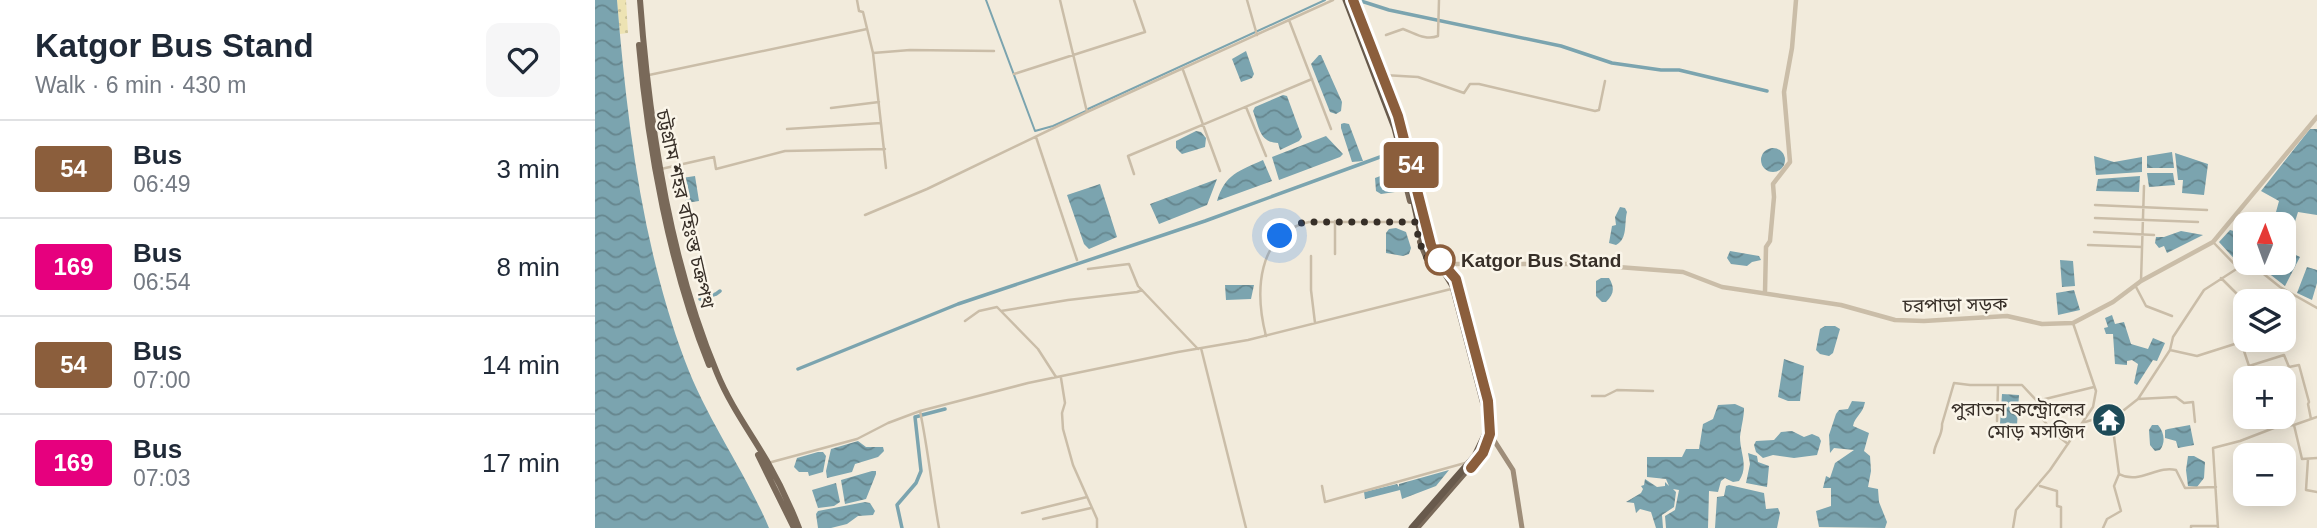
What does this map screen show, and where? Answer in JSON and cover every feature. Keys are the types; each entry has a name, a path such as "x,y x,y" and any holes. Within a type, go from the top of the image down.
{"highway":[{"path":"1348,0 1395,128 1423,243 1433,262 1453,286 1486,412 1487,433 1475,456 1414,528"},
{"path":"1348,0 1398,127 1429,246 1456,286 1488,414 1489,430 1482,451 1414,528"}],"main road":[{"name":"চট্টগ্রাম শহর বহিঃস্ত চক্রপথ","path":"637,0 669,219 685,277 717,374 731,404 768,463 797,528"},
{"name":"চট্টগ্রাম শহর বহিঃস্ত চক্রপথ","path":"637,0 645,104 681,279 702,347 728,406 763,463 797,528"},
{"path":"1348,0 1398,116 1431,245 1437,257 1456,279 1488,401 1487,433 1469,466 1414,528"},
{"path":"1348,0 1392,128 1421,246 1447,279 1487,433 1513,470 1522,528"}],"street":[{"path":"857,0 859,11 863,12 873,53 886,168"},
{"path":"1060,0 1087,113"},
{"path":"1014,74 1145,32 1134,0"},
{"path":"1247,0 1257,35"},
{"path":"865,215 927,189 1333,0"},
{"path":"1386,35 1403,29 1420,36 1438,36 1439,0"},
{"path":"1765,292 1766,247 1771,230 1773,184 1790,162 1784,92 1797,0"},
{"path":"1289,20 1331,129"},
{"path":"646,75 867,29"},
{"path":"873,53 910,50 994,51"},
{"path":"1183,70 1220,171"},
{"path":"1381,75 1418,77 1464,93 1471,83 1479,84 1595,111 1599,110 1605,81"},
{"path":"1134,174 1128,156 1312,79"},
{"path":"831,108 879,102"},
{"path":"1246,107 1266,156"},
{"name":"চরপাড়া সড়ক","path":"1434,265 1579,264 1683,272 1722,286 1841,305 1895,320 2007,316 2042,324 2073,323 2113,302 2141,281 2213,242 2317,117"},
{"path":"787,129 881,123"},
{"path":"1036,137 1077,260"},
{"path":"661,169 714,157 716,169 785,151 885,149"},
{"path":"2141,281 2144,186"},
{"path":"2095,205 2207,210"},
{"path":"2095,218 2198,222"},
{"path":"1335,221 1335,254"},
{"path":"1266,335 1262,317 1261,286 1266,253 1280,236 1301,223 1415,222"},
{"path":"2094,232 2154,235"},
{"path":"2213,242 2233,263"},
{"path":"2088,245 2142,247"},
{"path":"1311,256 1315,323"},
{"path":"1088,270 1129,264 1142,290 1199,348 1246,528"},
{"path":"2082,423 2124,410 2138,399 2171,350 2173,337 2204,290 2233,271"},
{"path":"2265,275 2317,308"},
{"path":"2221,278 2233,290"},
{"path":"2135,285 2147,306 2172,316"},
{"path":"768,463 857,439 920,411 1059,377 1266,335 1451,289"},
{"path":"1001,311 1142,290"},
{"path":"965,321 979,310 997,307 1038,349 1059,377 1065,404 1062,414 1063,429 1073,465 1097,519 1097,528"},
{"path":"2013,528 2016,510 2038,486 2093,407 2096,391 2073,323"},
{"path":"2171,350 2197,356 2241,342 2249,366 2284,355 2289,367 2299,365 2311,419"},
{"path":"1934,453 1934,443 1943,430 1942,424 1954,383 2021,385 2037,401"},
{"path":"1997,421 1999,386"},
{"path":"2037,401 2094,387"},
{"path":"1592,397 1613,394 1617,390 1653,391"},
{"path":"2138,399 2176,397 2184,403 2193,402 2195,422"},
{"path":"2037,401 2036,411 2054,433 2068,444"},
{"path":"920,411 939,528"},
{"path":"2103,528 2107,519 2121,511 2114,486 2119,474 2111,414"},
{"path":"2296,424 2317,417"},
{"path":"2191,528 2218,527 2213,449 2271,429"},
{"path":"2295,429 2302,459 2317,458"},
{"path":"2308,459 2307,490 2317,492"},
{"path":"1322,486 1325,502 1469,466"},
{"path":"2119,474 2125,478 2142,477 2171,468 2176,470 2185,488 2216,487"},
{"path":"2038,486 2057,491 2057,506 2061,507 2061,528"},
{"path":"1021,513 1087,497"},
{"path":"1043,519 1093,508"}],"sand":[{"path":"617,0 626,0 628,33 620,34"}],"water":[{"path":"595,0 617,0 639,183 647,228 670,317 694,383 769,528 595,528"},
{"path":"1246,51 1254,74 1252,78 1241,82 1232,59"},
{"path":"1319,55 1342,102 1341,111 1336,114 1330,112 1311,64"},
{"path":"1283,95 1287,96 1302,137 1280,150 1278,143 1264,137 1253,111 1255,107"},
{"path":"1344,123 1349,124 1363,161 1352,162 1341,128"},
{"path":"2310,129 2317,129 2317,215 2298,212 2296,218 2296,212 2276,212 2279,201 2261,191"},
{"path":"1196,131 1206,138 1205,147 1182,154 1176,148 1176,141"},
{"path":"1326,136 1343,154 1340,157 1279,180 1272,157"},
{"path":"1773,148 1784,155 1785,160 1778,171 1773,172 1762,165 1761,160 1768,149"},
{"path":"2172,152 2174,168 2147,168 2147,156"},
{"path":"2175,153 2208,164 2204,195 2182,193 2183,180 2178,180"},
{"path":"2094,156 2114,162 2142,157 2142,172 2096,175"},
{"path":"1263,160 1272,181 1217,201 1229,179"},
{"path":"2147,173 2173,173 2175,185 2149,187"},
{"path":"1396,175 1395,192 1381,194 1376,191 1375,178"},
{"path":"695,176 699,201 686,203 682,178"},
{"path":"2140,176 2139,192 2096,191 2098,179"},
{"path":"1217,179 1207,205 1159,224 1150,204"},
{"path":"1100,184 1117,237 1089,249 1084,244 1067,195"},
{"path":"1620,207 1627,212 1624,235 1616,245 1609,243"},
{"path":"1396,228 1406,232 1411,248 1409,254 1403,256 1386,253 1386,233 1389,229"},
{"path":"2230,230 2233,231 2233,257 2219,242"},
{"path":"2181,231 2203,235 2167,253 2164,246 2159,248 2155,243 2156,237"},
{"path":"1730,251 1759,256 1761,260 1747,266 1731,264 1727,258"},
{"path":"2060,260 2073,261 2075,286 2062,287"},
{"path":"2307,267 2317,270 2317,283 2312,300 2297,293"},
{"path":"2271,275 2291,275 2285,286"},
{"path":"1609,278 1613,288 1606,302 1596,296 1596,281"},
{"path":"1225,285 1254,285 1251,299 1226,300"},
{"path":"2074,290 2080,310 2058,315 2056,293"},
{"path":"2112,315 2115,324 2124,322 2131,344 2148,349 2153,338 2165,343 2157,361 2153,360 2137,385 2134,383 2138,364 2132,360 2127,361 2127,365 2115,364 2113,334 2106,334 2104,328 2108,327 2105,318"},
{"path":"1825,326 1840,329 1833,353 1829,356 1816,350 1820,329"},
{"path":"1784,359 1804,366 1800,401 1788,401 1778,397"},
{"path":"2002,394 2019,395 2017,425 2000,424"},
{"path":"1852,401 1865,402 1853,426 1869,433 1864,451 1870,456 1868,487 1878,489 1879,502 1887,522 1885,528 1819,527 1816,511 1831,506 1831,488 1823,488 1826,476 1830,478 1835,463 1854,450 1834,448 1830,453 1829,435 1836,414 1839,410 1848,409"},
{"path":"1735,404 1744,408 1740,437 1742,475 1739,481 1733,482 1725,478 1721,481 1718,492 1709,491 1708,528 1666,528 1665,516 1675,510 1679,490 1673,489 1676,492 1674,507 1662,515 1663,528 1656,528 1651,512 1640,509 1636,513 1634,503 1626,502 1641,493 1645,479 1657,487 1665,486 1665,482 1669,486 1666,479 1647,477 1647,457 1682,457 1686,449 1699,449 1703,424 1713,419 1718,405"},
{"path":"2152,425 2158,425 2163,434 2160,450 2155,451 2150,445 2149,430"},
{"path":"2190,425 2194,445 2178,448 2176,441 2165,438 2165,430"},
{"path":"1792,431 1804,437 1812,434 1819,437 1821,441 1817,455 1794,458 1773,455 1763,458 1756,452 1756,441 1774,440 1781,432"},
{"path":"858,441 866,447 883,447 884,451 878,457 855,464 852,472 827,478 831,449"},
{"path":"823,452 826,456 823,472 809,476 808,472 799,472 794,467 797,458"},
{"path":"1748,453 1757,456 1758,462 1769,466 1767,487 1746,483 1750,464"},
{"path":"2188,456 2205,462 2204,478 2197,487 2188,486"},
{"path":"1449,470 1436,486 1402,499 1400,490 1365,499 1364,492 1397,484 1399,487 1399,484"},
{"path":"876,471 876,474 866,499 845,504 841,480"},
{"path":"836,483 840,502 834,506 818,508 812,490"},
{"path":"1726,486 1764,493 1766,509 1778,508 1780,513 1777,528 1715,528 1717,497 1724,496"},
{"path":"870,503 875,511 873,515 858,516 847,524 831,528 818,528 818,511"}],"waterway":[{"path":"986,0 1035,131 1086,111"},
{"path":"1088,109 1325,0"},
{"path":"1358,0 1389,10 1561,46 1612,63 1679,70 1767,91"},
{"path":"798,369 958,304 1205,221 1391,153"},
{"path":"700,299 720,291"},
{"path":"922,415 945,409"},
{"path":"902,528 897,505 916,483 921,471 915,417 919,416"}],"bus line":[{"name":"54","path":"1353,0 1398,116 1431,245 1437,257 1456,279 1488,401 1490,434 1483,453 1471,468"}],"place":[{"name":"Katgor Bus Stand","path":"1440,260"},
{"name":"পুরাতন কন্ট্রোলের মোড় মসজিদ","path":"2109,420"}],"route":[{"path":"1280,236 1301,223 1309,222 1415,222 1427,259 1436,267 1444,264 1440,260"}]}
